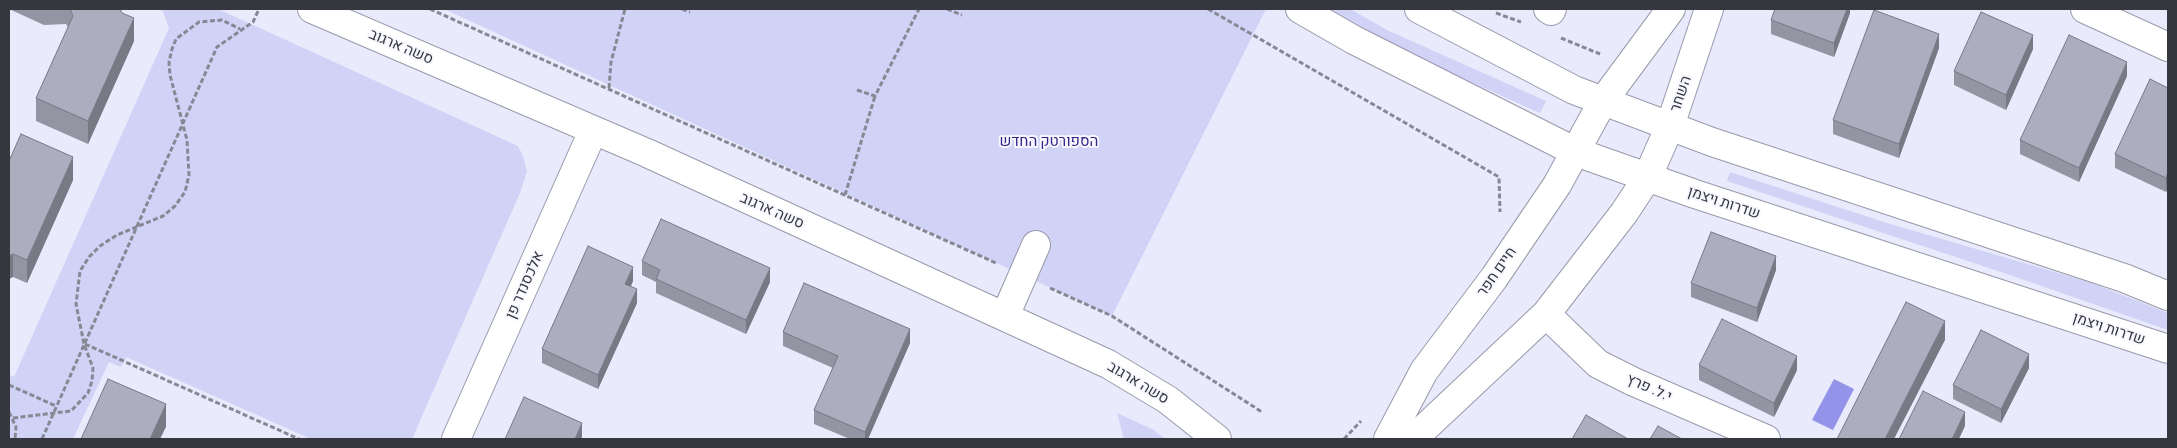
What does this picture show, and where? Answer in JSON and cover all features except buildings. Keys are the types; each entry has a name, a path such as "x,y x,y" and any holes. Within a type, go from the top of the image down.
{"street":[{"name":"סשה ארגוב","path":"312,9 593,131 1005,316 1127,374 1168,400 1217,439"},
{"name":"שדרות ויצמן","path":"1300,9 1354,40 1576,152 1647,178 2168,349"},
{"path":"1420,9 1574,90 1712,142 2124,278 2168,296"},
{"path":"1548,9 1552,9"},
{"path":"1603,101 1671,9"},
{"name":"השחר","path":"1647,178 1670,126 1709,9"},
{"path":"2085,9 2168,47"},
{"name":"חיים חפר","path":"1388,439 1424,371 1494,278 1576,152 1603,101"},
{"name":"אלכסנדר פן","path":"456,439 593,131"},
{"path":"1413,439 1546,314 1624,212 1647,178"},
{"path":"1005,316 1036,245"},
{"name":"י.ל. פרץ","path":"1546,314 1598,364 1634,382 1766,439"}],"path":[{"path":"42,439 217,47 240,29 253,22 260,9"},
{"path":"430,9 1112,316 1262,412"},
{"path":"609,88 611,62 625,9"},
{"path":"682,9 690,12"},
{"path":"845,195 875,96 919,9"},
{"path":"947,9 962,15"},
{"path":"1208,9 1499,177"},
{"path":"13,418 36,413 53,414 71,410 88,393 92,381 93,368 84,344 76,304 80,271 89,257 100,246 117,235 163,216 175,206 185,192 189,175 187,140 169,62 176,39 198,22 222,20 240,29"},
{"path":"857,90 875,96"},
{"path":"84,344 299,439"},
{"path":"9,385 56,406"},
{"path":"9,412 16,427 15,439"}],"green space":[{"path":"162,9 218,9 518,146 527,171 520,193 412,439 311,439 126,357 121,367 109,362 73,439 9,439 9,375 14,377 169,28"},
{"name":"הספורטק החדש","path":"444,9 1266,9 1112,316"},
{"path":"1325,9 1350,9 1389,31 1546,101 1540,113 1397,49"},
{"path":"1730,172 1887,223 2089,282 2168,313 2168,330 2010,275 1727,181"},
{"path":"1117,413 1154,430 1165,439 1124,439"}],"shaded area":[{"path":"1834,379 1854,389 1833,430 1812,420"}]}
